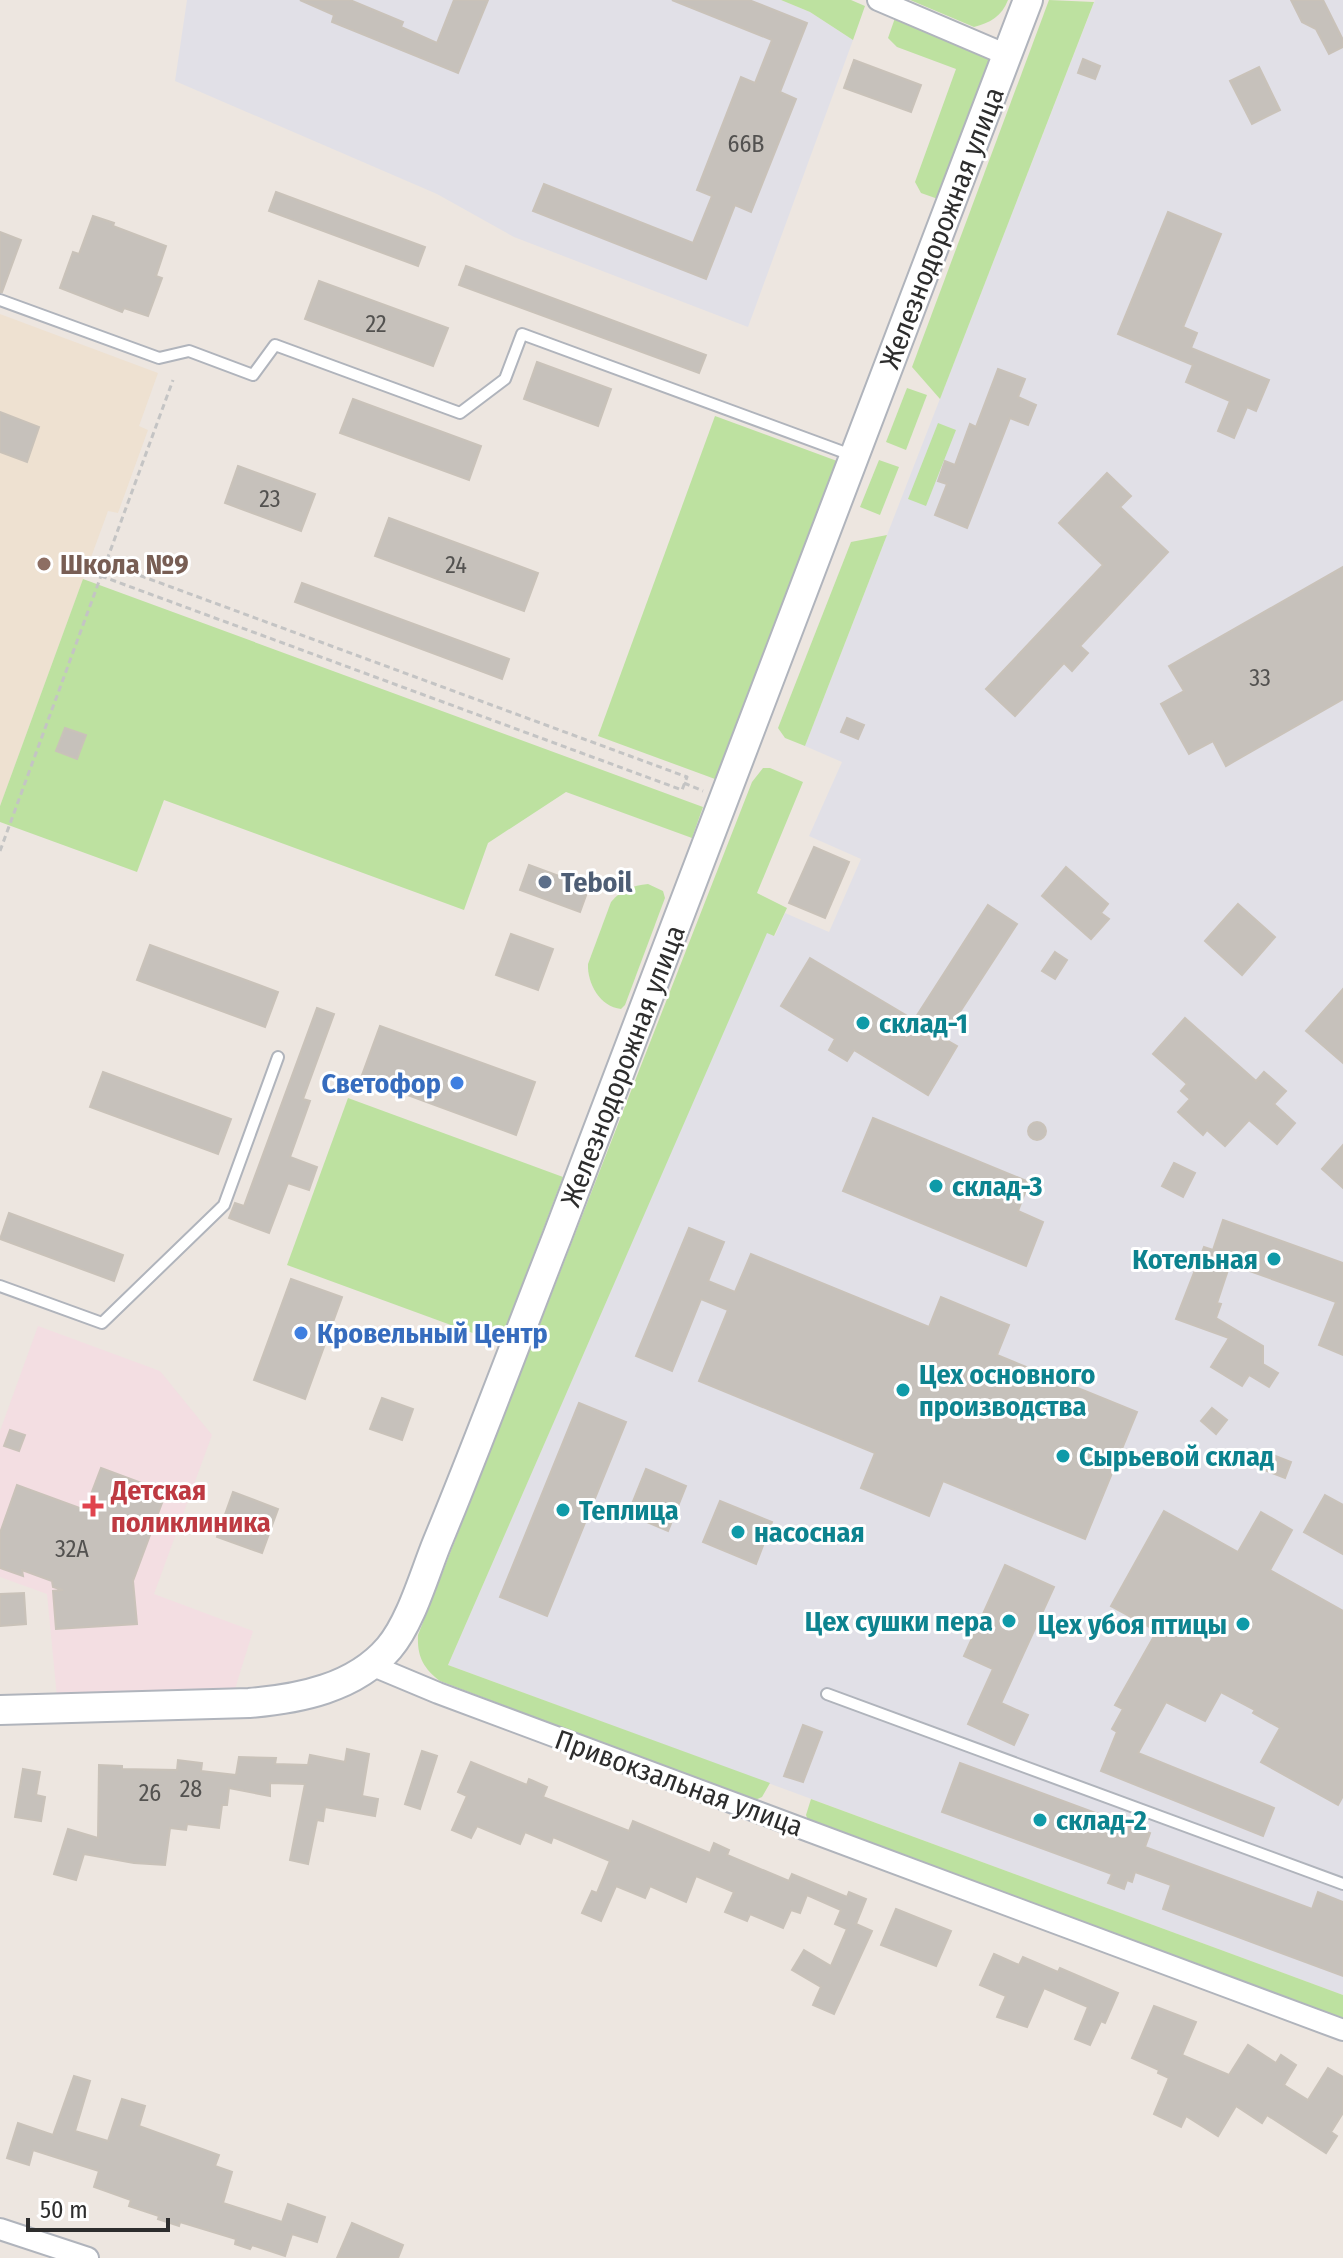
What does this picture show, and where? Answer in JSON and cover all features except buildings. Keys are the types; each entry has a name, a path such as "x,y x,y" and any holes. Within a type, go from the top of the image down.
{"main road":[{"name":"Железнодорожная улица","path":"371,1665 387,1650 403,1625 457,1495 1028,0"},
{"path":"0,1710 266,1702 337,1685 371,1665"}],"street":[{"path":"878,0 1007,55"},
{"name":"Привокзальная улица","path":"371,1665 438,1693 1343,2030"},
{"path":"0,2229 88,2258"}],"lane":[{"path":"0,300 159,358 189,351 253,375 275,345 460,413 505,379 522,334 855,457"},
{"path":"0,1286 102,1323 224,1205 278,1057"},
{"path":"827,1694 1343,1884"}],"path":[{"path":"0,851 173,380"},
{"path":"101,576 682,790 687,777 106,563"}],"shaded area":[{"path":"187,0 781,0 810,12 853,40 748,327 514,237 437,194 175,81"},
{"path":"1095,0 1343,0 1343,1995 448,1665 767,932 775,936 785,913 829,932 861,859 809,836 842,762 805,746"},
{"name":"Школа №9","path":"0,314 158,373 139,426 148,430 118,513 108,511 0,806"},
{"name":"Детская поликлиника","path":"38,1326 160,1371 212,1435 154,1594 253,1631 234,1692 57,1697 47,1594 0,1577 0,1431"}],"green space":[{"path":"781,0 851,0 865,6 853,40 810,12"},
{"path":"910,0 1008,0 995,18 974,27"},
{"path":"1049,0 1094,2 940,399 912,367"},
{"path":"895,18 992,59 938,199 921,193 915,182 956,69 897,47 888,38"},
{"path":"907,388 927,395 906,450 886,442"},
{"path":"715,416 837,461 715,779 598,736"},
{"path":"938,423 956,430 926,506 908,499"},
{"path":"879,460 899,467 880,515 860,507"},
{"path":"887,535 805,746 785,738 778,728 851,542"},
{"path":"83,579 703,807 692,838 566,792 488,843 464,910 164,800 137,872 0,822 0,806"},
{"path":"763,768 803,782 757,893 787,908 774,936 767,933 448,1665 770,1783 762,1797 753,1801 440,1681 422,1661 418,1635 752,782"},
{"path":"648,884 663,891 665,898 621,1009 607,1004 596,993 588,964 611,902 628,889"},
{"path":"348,1098 563,1177 500,1343 287,1265"},
{"path":"811,1799 1343,1995 1343,2018 809,1823 806,1815"}],"place":[{"name":"Школа №9","path":"44,564"},
{"name":"Teboil","path":"545,882"},
{"name":"склад-1","path":"863,1023"},
{"name":"Светофор","path":"457,1083"},
{"name":"склад-3","path":"936,1186"},
{"name":"Котельная","path":"1274,1259"},
{"name":"Кровельный Центр","path":"301,1333"},
{"name":"Цех основного производства","path":"903,1390"},
{"name":"Сырьевой склад","path":"1063,1456"},
{"name":"Детская поликлиника","path":"93,1506"},
{"name":"Теплица","path":"563,1510"},
{"name":"насосная","path":"738,1532"},
{"name":"Цех сушки пера","path":"1009,1621"},
{"name":"Цех убоя птицы","path":"1243,1624"},
{"name":"склад-2","path":"1040,1820"}]}
